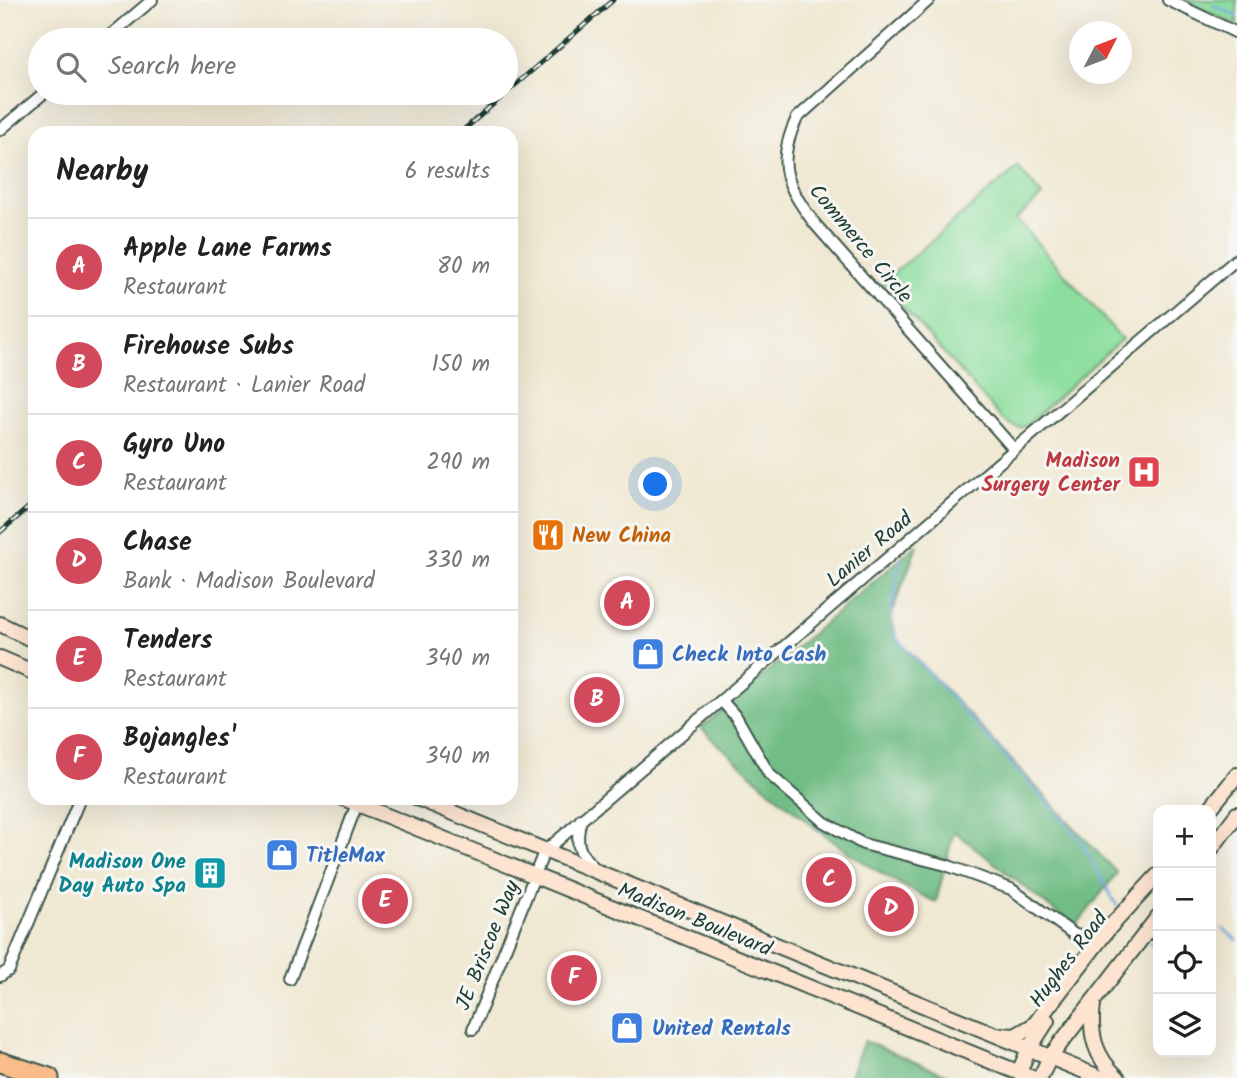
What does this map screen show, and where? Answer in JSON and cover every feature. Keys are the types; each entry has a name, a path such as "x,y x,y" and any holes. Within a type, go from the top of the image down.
{"highway":[{"path":"0,1062 49,1078"}],"main road":[{"path":"0,624 28,639"},
{"path":"0,631 28,641"},
{"path":"1,659 28,670"},
{"path":"1213,805 1237,775"},
{"name":"Madison Boulevard","path":"360,805 1026,1075"},
{"name":"Madison Boulevard","path":"433,805 1101,1078"},
{"path":"1216,842 1237,814"},
{"path":"985,1031 1016,1036 1029,1030 1100,939 1153,881"},
{"name":"Hughes Road","path":"1026,1075 1029,1049 1153,883"},
{"path":"1040,1078 1049,1057 1153,924"},
{"path":"756,966 765,941"},
{"path":"1093,1002 1093,1041 1100,1058 1118,1078"}],"street":[{"path":"119,28 152,0"},
{"name":"Commerce Circle","path":"929,0 797,118 787,140 784,156 789,187 815,224 1013,449"},
{"path":"1168,0 1237,33"},
{"path":"0,130 30,105"},
{"name":"Lanier Road","path":"536,876 544,852 581,819 1237,258"},
{"path":"722,701 737,718 769,774 824,822 863,844 936,862 1011,889 1075,935 1100,939"},
{"path":"0,976 9,970 77,805"},
{"path":"289,979 349,805"},
{"path":"581,819 577,843 580,852 606,877"},
{"name":"JE Briscoe Way","path":"473,1029 536,876"}],"green space":[{"path":"1183,0 1237,0 1237,25"},
{"path":"1018,167 1042,196 1016,219 1122,339 1026,426 1018,428 1003,420 882,283"},
{"path":"918,544 891,615 896,637 1117,873 1075,927 954,831 936,902 903,886 811,825 701,728"},
{"path":"864,1041 954,1078 849,1078"}],"waterway":[{"path":"1213,5 1237,16"},
{"path":"900,560 891,615 896,637 1079,838 1117,906"},
{"path":"1223,929 1237,940"},
{"path":"1149,943 1153,943"}],"railway":[{"path":"518,83 613,0"},
{"path":"468,126 492,105"},
{"path":"0,532 28,508"}],"place":[{"name":"Madison Surgery Center","path":"1144,472"},
{"name":"New China","path":"548,535"},
{"name":"Apple Lane Farms","path":"627,603"},
{"name":"Check Into Cash","path":"648,654"},
{"name":"Firehouse Subs","path":"597,700"},
{"name":"TitleMax","path":"282,855"},
{"name":"Madison One Day Auto Spa","path":"210,873"},
{"name":"Gyro Uno","path":"829,880"},
{"name":"Tenders","path":"385,901"},
{"name":"Chase","path":"891,909"},
{"name":"Bojangles'","path":"574,978"},
{"name":"United Rentals","path":"627,1028"}]}
